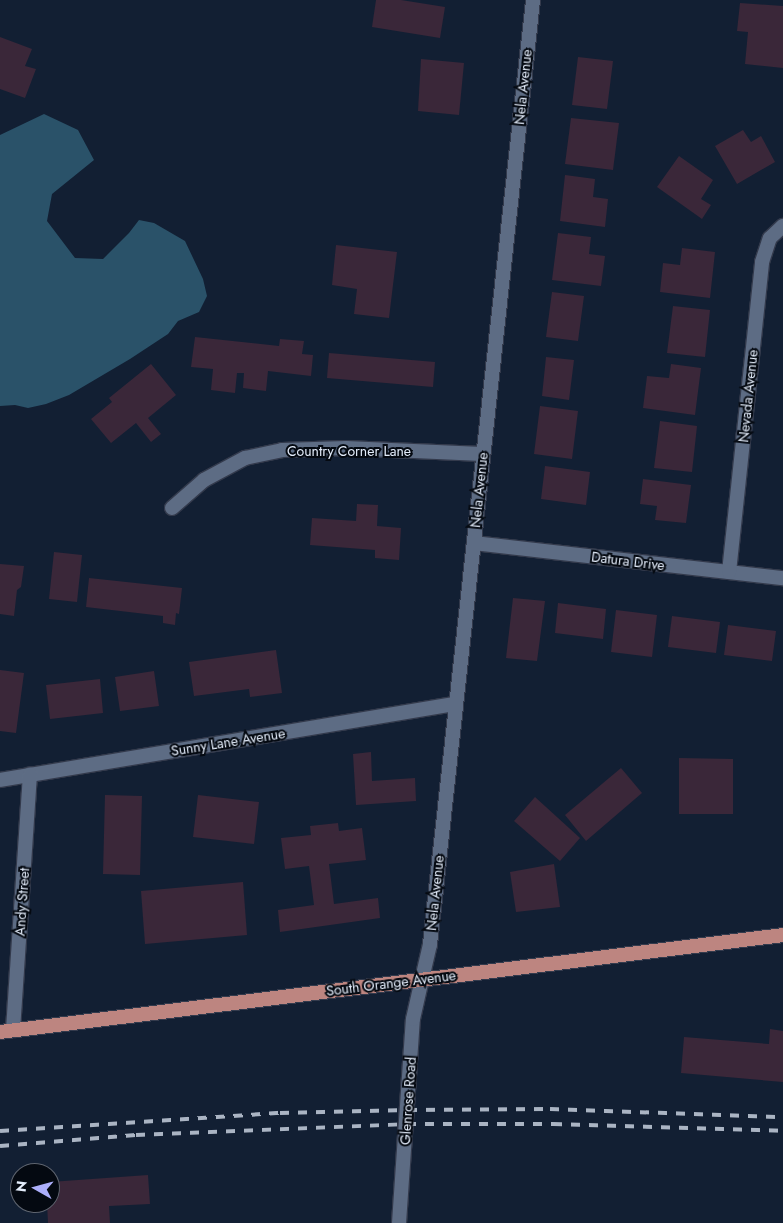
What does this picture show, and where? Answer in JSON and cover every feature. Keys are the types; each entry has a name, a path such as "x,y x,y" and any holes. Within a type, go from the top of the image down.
{"main road":[{"name":"South Orange Avenue","path":"7,1031 783,935"}],"street":[{"name":"Nela Avenue","path":"422,979 430,944 533,0"},
{"name":"Nevada Avenue","path":"729,572 762,262 770,238 783,226"},
{"name":"Country Corner Lane","path":"172,508 204,480 220,471 245,458 282,450 346,448 482,454"},
{"name":"Datura Drive","path":"474,543 783,578"},
{"name":"Sunny Lane Avenue","path":"0,780 455,704"},
{"name":"Andy Street","path":"7,1031 30,775"},
{"name":"Glenrose Road","path":"399,1223 413,1019 422,979"}],"water":[{"path":"44,114 78,130 94,160 52,194 47,221 75,258 103,259 139,220 154,223 185,241 203,279 207,296 199,312 178,321 168,334 69,395 46,404 28,408 15,405 0,406 0,135"}],"building":[{"path":"376,0 401,0 445,7 440,38 372,27"},
{"path":"740,3 783,6 783,68 745,64 748,32 737,31"},
{"path":"0,37 32,49 25,66 36,69 25,98 0,89"},
{"path":"578,57 613,61 607,109 572,105"},
{"path":"421,59 464,63 459,115 418,111"},
{"path":"571,118 619,123 613,170 565,164"},
{"path":"743,130 751,142 761,136 775,162 737,184 715,146"},
{"path":"679,156 713,180 701,199 711,205 702,219 657,187"},
{"path":"565,175 595,179 593,197 608,199 605,227 560,221"},
{"path":"558,233 591,237 589,254 605,256 601,286 552,280"},
{"path":"336,245 397,252 389,318 354,314 357,289 332,285"},
{"path":"682,248 715,252 710,298 660,292 663,263 680,265"},
{"path":"552,292 584,296 578,341 546,337"},
{"path":"673,306 710,310 705,357 667,353"},
{"path":"195,337 279,346 280,339 304,341 302,354 313,355 311,376 268,371 266,391 243,388 244,373 237,373 235,393 211,390 213,369 191,367"},
{"path":"329,353 435,362 433,387 327,378"},
{"path":"546,357 574,360 569,400 542,396"},
{"path":"151,364 176,395 148,418 161,434 151,442 136,423 111,443 91,419 112,402 109,398"},
{"path":"671,364 701,368 695,415 643,408 647,376 669,378"},
{"path":"540,406 578,411 572,459 534,454"},
{"path":"660,421 697,426 692,472 654,468"},
{"path":"545,466 590,472 586,505 541,499"},
{"path":"643,479 691,485 686,523 655,520 657,506 640,504"},
{"path":"357,504 378,505 377,526 401,528 399,560 375,558 375,550 310,545 312,518 356,521"},
{"path":"54,552 82,555 77,602 49,599"},
{"path":"0,564 24,566 21,587 17,590 14,616 0,614"},
{"path":"89,578 182,588 179,614 176,613 175,625 163,623 163,616 86,607"},
{"path":"513,598 545,601 537,661 506,658"},
{"path":"558,603 606,609 603,639 555,633"},
{"path":"616,610 657,615 652,657 611,652"},
{"path":"672,616 720,622 716,653 668,647"},
{"path":"728,625 776,631 772,661 724,655"},
{"path":"276,650 282,693 250,697 249,689 194,696 189,662"},
{"path":"0,670 24,673 16,733 0,731"},
{"path":"154,671 159,706 120,711 115,677"},
{"path":"100,679 103,713 50,719 46,685"},
{"path":"371,752 372,781 415,778 416,801 356,805 353,754"},
{"path":"679,758 733,759 733,814 679,814"},
{"path":"621,768 642,793 586,841 565,815"},
{"path":"105,795 142,796 140,875 103,874"},
{"path":"198,795 259,802 254,844 193,837"},
{"path":"535,797 580,838 560,861 514,821"},
{"path":"338,823 339,831 362,828 366,860 329,864 334,904 378,898 380,918 280,932 278,910 314,905 309,866 285,869 281,838 311,835 310,826"},
{"path":"554,864 560,907 516,912 510,872"},
{"path":"243,882 247,935 145,944 141,891"},
{"path":"770,1029 783,1031 783,1082 681,1073 684,1037 769,1044"},
{"path":"148,1175 150,1204 109,1206 110,1223 48,1223 48,1213 60,1213 60,1181"}],"railway":[{"path":"0,1131 280,1113 408,1110 550,1109 783,1117"},
{"path":"0,1146 136,1135 407,1124 553,1124 783,1131"}]}
